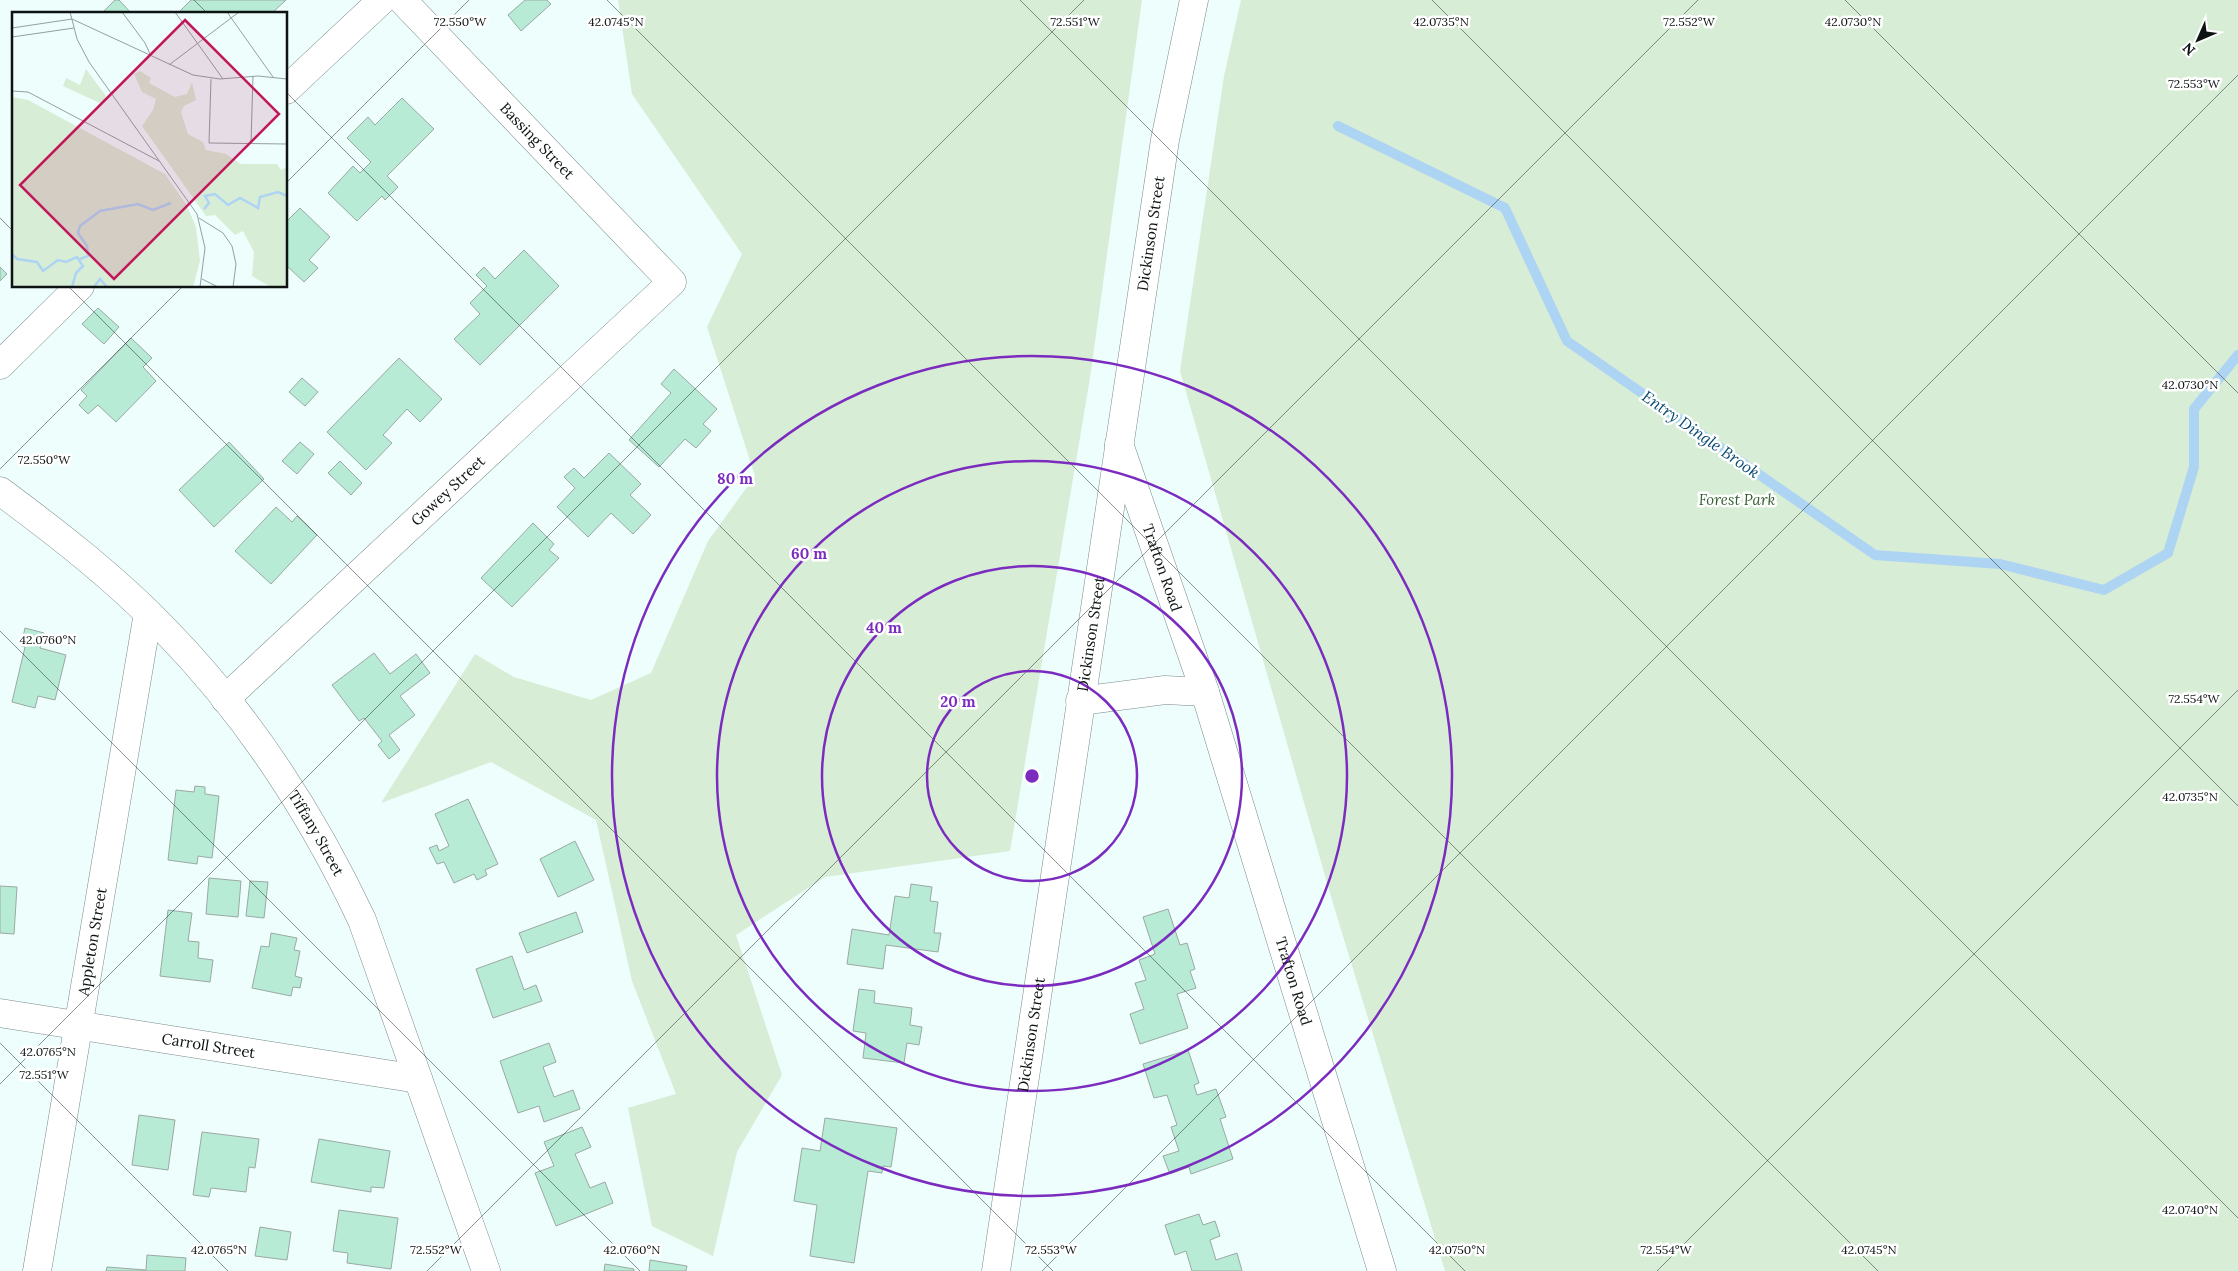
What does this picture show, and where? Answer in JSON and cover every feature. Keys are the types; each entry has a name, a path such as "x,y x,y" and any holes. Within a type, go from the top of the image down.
{"street":[{"path":"288,88 382,0"},
{"name":"Bassing Street","path":"402,0 672,282"},
{"name":"Dickinson Street","path":"996,1271 1118,444 1169,116 1194,0"},
{"name":"Gowey Street","path":"225,699 672,282"},
{"path":"0,365 78,288"},
{"name":"Trafton Road","path":"1118,444 1205,692 1382,1271"},
{"name":"Tiffany Street","path":"0,492 84,555 148,613 225,699 277,768 300,804 344,880 383,972 480,1265"},
{"name":"Appleton Street","path":"37,1271 148,613"},
{"path":"1080,701 1165,690 1205,692"},
{"name":"Carroll Street","path":"0,1013 418,1079"}],"green space":[{"path":"618,0 1142,0 1090,378 1010,851 825,877 736,935 782,1075 737,1152 713,1256 652,1226 628,1108 676,1094 632,981 596,820 491,762 381,803 475,654 514,677 591,700 651,673 708,541 755,476 707,327 742,254 632,94"},
{"name":"Forest Park","path":"1241,0 2238,0 2238,1271 1445,1271 1332,900 1180,371 1224,76"}],"building":[{"path":"115,0 119,0 130,12 103,12"},
{"path":"191,0 286,0 273,12 179,12"},
{"path":"525,0 547,0 551,4 521,31 508,15"},
{"path":"402,98 434,129 387,176 398,187 385,200 382,196 357,221 328,193 353,166 360,173 371,162 347,138 368,117 375,125"},
{"path":"300,208 330,237 309,260 318,268 304,282 288,267 288,220"},
{"path":"524,250 559,286 480,365 454,339 480,314 470,303 487,286 476,275 484,267 495,279"},
{"path":"0,267 7,274 0,281"},
{"path":"98,308 119,327 104,344 82,324"},
{"path":"131,338 152,358 143,367 156,381 116,422 98,405 88,414 79,405 87,396 81,390"},
{"path":"399,358 442,399 420,422 407,409 383,435 392,443 366,470 327,432"},
{"path":"674,369 717,409 703,424 711,431 696,448 685,439 659,467 629,440 671,393 661,384"},
{"path":"302,378 318,392 305,406 289,392"},
{"path":"229,442 264,479 214,527 179,490"},
{"path":"300,442 314,454 297,474 282,461"},
{"path":"609,453 641,484 630,495 651,515 633,534 611,513 588,537 557,507 575,488 564,477 574,468 584,478"},
{"path":"340,461 362,483 351,495 328,473"},
{"path":"276,507 292,522 297,516 317,535 271,584 235,551"},
{"path":"533,523 554,544 549,550 559,558 512,607 481,578"},
{"path":"25,628 44,633 40,648 66,655 55,700 38,696 35,708 12,702 25,647 21,646"},
{"path":"374,653 390,674 416,654 430,673 400,696 415,715 389,735 400,750 389,759 378,745 382,741 364,718 359,721 332,685"},
{"path":"195,786 205,787 205,794 219,796 212,858 198,856 197,864 168,860 176,790 194,792"},
{"path":"468,799 498,864 485,870 487,875 477,880 474,874 454,883 444,862 437,864 429,848 437,845 439,851 449,846 435,814"},
{"path":"575,841 594,880 558,897 540,859"},
{"path":"209,878 241,881 238,917 206,914"},
{"path":"250,881 268,882 264,918 246,916"},
{"path":"911,884 932,887 930,901 938,902 934,933 941,933 938,952 886,945 883,969 847,964 852,929 889,935 895,896 909,898"},
{"path":"0,886 17,887 14,934 0,933"},
{"path":"1168,909 1180,945 1187,943 1195,969 1190,971 1196,988 1177,994 1188,1028 1140,1044 1130,1014 1144,1009 1135,983 1146,980 1139,960 1155,954 1143,917"},
{"path":"168,910 192,913 188,941 199,942 198,958 213,960 210,982 160,976"},
{"path":"576,912 583,932 527,953 519,933"},
{"path":"271,933 297,938 294,950 300,951 295,976 302,978 300,988 293,987 291,996 252,988 261,946 269,947"},
{"path":"512,956 524,990 536,985 542,1001 493,1018 476,969"},
{"path":"859,989 875,991 874,1003 912,1008 910,1025 922,1027 919,1045 907,1043 904,1063 863,1058 866,1033 853,1031"},
{"path":"549,1043 556,1062 543,1067 554,1097 573,1090 580,1109 544,1122 539,1106 518,1113 500,1061"},
{"path":"1188,1050 1199,1083 1194,1085 1197,1095 1216,1089 1226,1117 1220,1119 1233,1159 1191,1174 1189,1167 1170,1174 1163,1156 1179,1151 1171,1127 1177,1125 1167,1095 1154,1098 1143,1064"},
{"path":"139,1115 175,1120 168,1170 132,1165"},
{"path":"825,1118 897,1128 891,1167 883,1166 882,1173 868,1171 854,1263 810,1256 817,1205 794,1201 802,1148 820,1151"},
{"path":"582,1127 591,1147 575,1154 590,1188 605,1182 613,1203 556,1226 535,1173 554,1166 544,1142"},
{"path":"202,1132 259,1139 255,1168 249,1167 246,1192 211,1188 209,1197 193,1195"},
{"path":"319,1139 390,1151 384,1188 371,1187 371,1192 311,1182"},
{"path":"339,1210 398,1218 391,1269 347,1263 348,1253 333,1251"},
{"path":"1199,1214 1203,1225 1215,1221 1220,1236 1210,1240 1216,1260 1237,1253 1242,1271 1192,1271 1186,1251 1175,1255 1165,1225"},
{"path":"260,1227 291,1232 287,1260 255,1256"},
{"path":"147,1255 186,1258 185,1271 106,1271 107,1267 146,1270"},
{"path":"650,1260 687,1266 686,1271 649,1271"},
{"path":"605,1264 634,1269 634,1271 604,1271"}],"waterway":[{"name":"Entry Dingle Brook","path":"1338,126 1505,208 1567,341 1875,555 2000,564 2104,590 2168,553 2194,467 2194,409 2238,355"}]}
